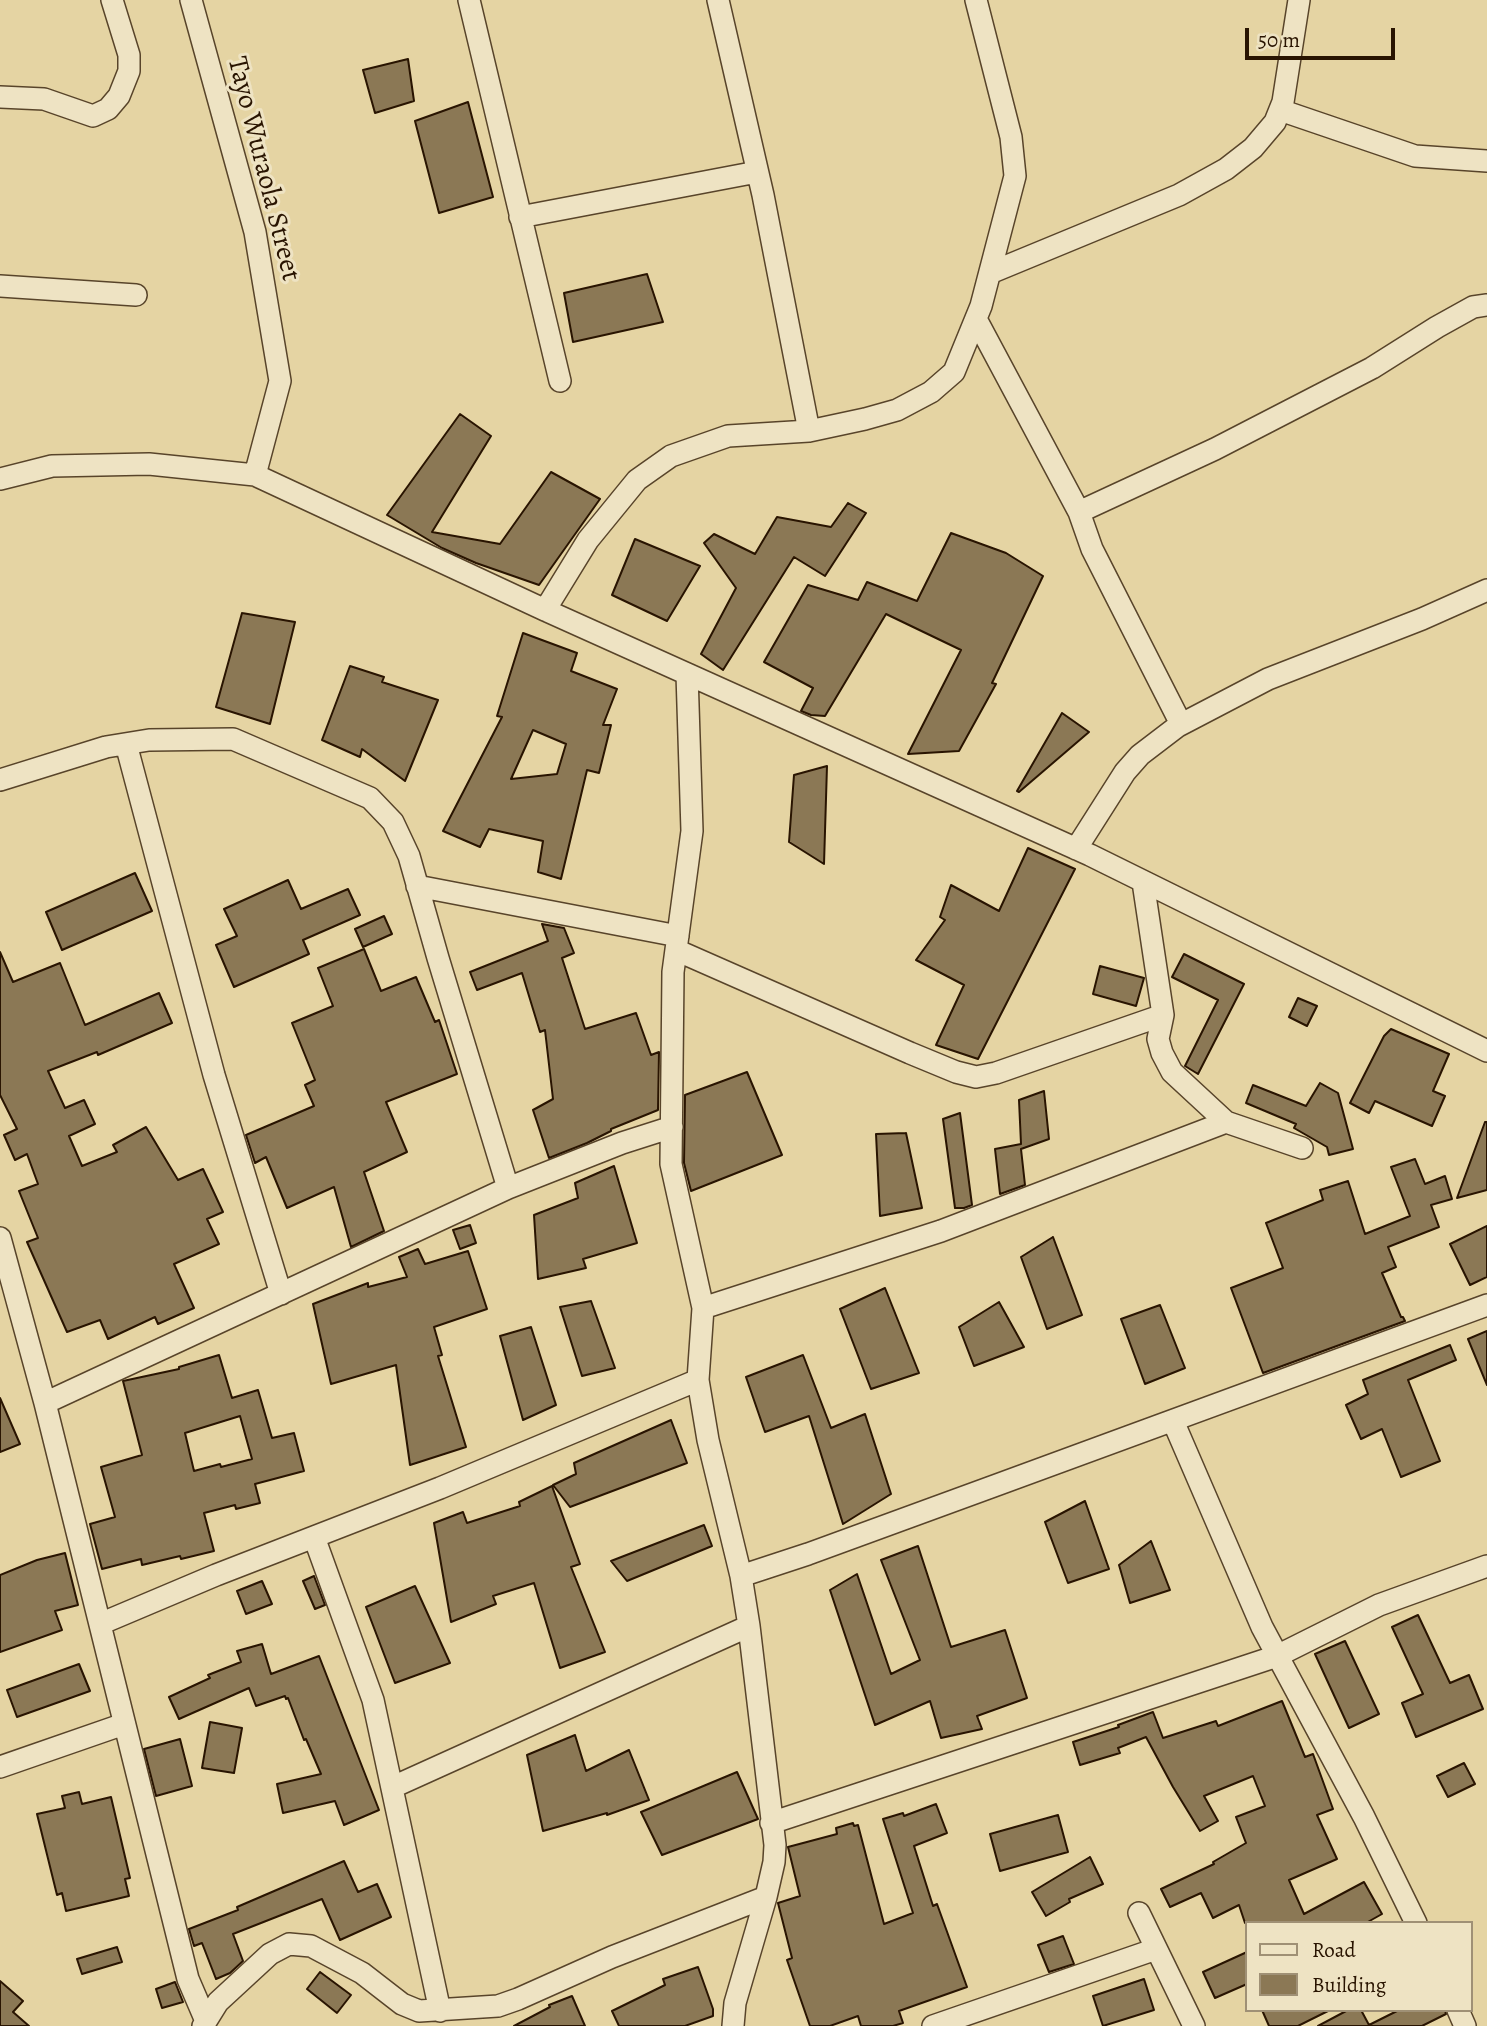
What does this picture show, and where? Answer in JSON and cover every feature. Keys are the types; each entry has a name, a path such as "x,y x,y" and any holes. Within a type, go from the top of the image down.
{"street":[{"path":"0,97 44,99 93,116 108,109 119,96 129,71 129,55 112,0"},
{"path":"469,0 560,381"},
{"path":"718,0 757,172 809,431"},
{"path":"545,610 588,540 637,480 671,456 728,436 809,431 897,410 931,393 954,372 976,319 1015,176 1011,137 976,0"},
{"path":"990,273 1179,195 1226,169 1253,148 1275,122 1283,102 1299,0"},
{"name":"Tayo Wuraola Street","path":"197,2 256,232 280,381 256,475"},
{"path":"1280,110 1415,156 1487,161"},
{"path":"520,217 757,172"},
{"path":"0,286 136,295"},
{"path":"1079,512 1239,436 1372,368 1474,307 1487,305"},
{"path":"976,319 1079,512 1092,550 1181,724"},
{"path":"0,479 52,466 149,464 256,475 545,610 1076,849 1487,1051"},
{"path":"1076,849 1125,772 1140,755 1181,724 1268,680 1422,619 1487,590"},
{"path":"687,674 691,831 673,972 671,1164 703,1308 698,1380 708,1440 741,1576 775,1845 766,1896 735,2003 733,2026"},
{"path":"0,780 106,747 149,740 233,738 370,798 393,822 409,856 508,1188"},
{"path":"126,744 214,1076 281,1294"},
{"path":"1143,882 1163,1016 1158,1039 1161,1053 1172,1072 1226,1122 1302,1148"},
{"path":"417,886 677,943 922,1058 976,1077 996,1073 1163,1016"},
{"path":"703,1308 942,1231 1226,1122"},
{"path":"45,1404 508,1188 622,1143 672,1127"},
{"path":"0,1238 45,1404 188,1979 204,2023"},
{"path":"741,1576 808,1554 1487,1305"},
{"path":"100,1624 216,1575 440,1488 698,1380"},
{"path":"1173,1421 1277,1656 1364,1817 1415,1921"},
{"path":"314,1537 373,1700 440,2011"},
{"path":"771,1823 1277,1656 1379,1605 1487,1566"},
{"path":"393,1787 749,1626"},
{"path":"0,1767 124,1724"},
{"path":"204,2023 218,2002 270,1954 289,1944 311,1946 321,1951 362,1973 402,2004 419,2011 498,2006 766,1896"},
{"path":"1139,1913 1194,2026"},
{"path":"933,2026 1157,1949"}],"building":[{"path":"408,59 414,101 375,113 363,70"},
{"path":"468,102 493,197 439,213 415,121"},
{"path":"647,274 663,322 573,342 564,293"},
{"path":"460,414 491,436 432,532 500,544 551,472 600,499 539,585 442,548 387,515"},
{"path":"848,503 866,513 825,576 794,557 723,670 701,654 736,588 704,543 714,534 755,554 777,517 831,527"},
{"path":"951,533 1006,553 1043,576 992,683 996,684 959,751 908,754 961,650 886,614 825,716 801,711 813,688 764,662 808,585 858,600 867,582 917,601"},
{"path":"635,539 700,566 667,621 612,595"},
{"path":"242,613 295,622 270,724 216,707"},
{"path":"523,633 577,653 571,671 617,689 603,725 611,725 599,773 587,770 561,879 538,872 543,841 489,829 480,847 443,831 502,717 497,716","holes":["533,730 566,744 557,774 511,779"]},
{"path":"350,666 384,677 382,682 438,700 405,781 362,749 360,757 322,740"},
{"path":"1062,713 1089,732 1017,791"},
{"path":"827,766 824,864 789,842 794,775"},
{"path":"1028,848 1075,869 978,1059 936,1045 964,985 916,960 945,920 940,917 951,885 999,911"},
{"path":"135,873 152,911 62,950 46,912"},
{"path":"288,880 301,909 348,889 360,915 303,940 309,954 234,987 216,945 237,936 224,909"},
{"path":"384,916 392,934 363,947 355,929"},
{"path":"542,924 564,928 574,953 562,958 585,1029 636,1013 651,1055 659,1052 658,1110 549,1158 533,1110 553,1099 545,1030 540,1032 522,973 477,990 470,972 548,941"},
{"path":"364,949 381,991 416,977 435,1022 439,1020 457,1074 386,1102 407,1152 364,1172 384,1231 351,1247 334,1187 287,1208 266,1157 255,1163 246,1135 314,1106 305,1085 315,1080 292,1023 333,1006 318,968"},
{"path":"0,952 13,982 60,963 85,1025 159,993 172,1023 98,1055 97,1052 48,1071 65,1108 84,1100 95,1124 69,1136 82,1166 117,1152 113,1145 146,1127 178,1180 203,1169 223,1212 207,1219 219,1244 174,1264 194,1308 158,1324 155,1317 108,1339 100,1320 67,1332 27,1242 38,1238 19,1191 38,1184 27,1154 15,1160 4,1135 17,1129 0,1095"},
{"path":"1184,954 1244,984 1198,1074 1185,1066 1218,1000 1172,977"},
{"path":"1100,966 1144,978 1136,1006 1093,994"},
{"path":"1298,998 1317,1006 1307,1026 1289,1017"},
{"path":"1391,1029 1449,1054 1433,1091 1445,1096 1432,1126 1375,1101 1369,1113 1350,1103 1384,1036"},
{"path":"747,1072 782,1155 691,1191 684,1163 685,1095"},
{"path":"1320,1083 1338,1093 1353,1149 1329,1155 1327,1147 1294,1128 1296,1124 1246,1103 1253,1085 1306,1106"},
{"path":"1044,1091 1049,1139 1021,1149 1025,1185 1000,1194 995,1149 1021,1144 1019,1100"},
{"path":"960,1113 972,1205 955,1208 943,1119"},
{"path":"1485,1122 1487,1190 1457,1198"},
{"path":"906,1133 922,1208 880,1216 876,1134"},
{"path":"1415,1159 1425,1184 1445,1176 1452,1199 1431,1205 1439,1227 1388,1247 1396,1267 1382,1273 1405,1321 1263,1373 1231,1288 1283,1268 1266,1223 1323,1200 1320,1190 1348,1181 1365,1234 1410,1216 1391,1167"},
{"path":"614,1166 637,1243 583,1259 586,1268 538,1279 534,1215 578,1198 575,1183"},
{"path":"470,1225 476,1243 460,1249 453,1230"},
{"path":"1487,1226 1487,1277 1470,1285 1450,1244"},
{"path":"1053,1237 1082,1315 1047,1329 1021,1257"},
{"path":"418,1249 425,1264 468,1251 487,1309 434,1327 442,1355 438,1356 466,1447 410,1465 396,1365 331,1384 313,1304 368,1283 368,1287 407,1277 399,1257"},
{"path":"885,1288 919,1373 871,1389 840,1309"},
{"path":"591,1301 615,1368 582,1376 560,1307"},
{"path":"999,1302 1024,1347 974,1366 959,1327"},
{"path":"1160,1305 1185,1368 1145,1384 1121,1319"},
{"path":"531,1327 556,1405 523,1420 500,1336"},
{"path":"1487,1331 1487,1385 1468,1339"},
{"path":"1450,1345 1456,1360 1408,1380 1440,1461 1401,1477 1382,1429 1361,1439 1346,1405 1368,1394 1363,1380"},
{"path":"219,1355 232,1398 258,1390 272,1438 294,1433 304,1471 255,1484 260,1503 236,1509 235,1505 204,1513 214,1551 142,1565 141,1559 102,1569 90,1524 115,1517 101,1467 142,1455 123,1381","holes":["240,1416 252,1459 194,1471 185,1433"]},
{"path":"803,1355 831,1428 865,1414 891,1494 843,1524 809,1416 765,1432 746,1377"},
{"path":"0,1398 20,1444 0,1452"},
{"path":"671,1420 687,1463 570,1507 553,1485 576,1474 574,1463"},
{"path":"552,1486 580,1564 571,1567 605,1652 560,1668 534,1583 493,1596 496,1604 451,1622 434,1523 463,1512 467,1523 520,1506 519,1502"},
{"path":"1085,1501 1109,1569 1068,1583 1045,1522"},
{"path":"704,1525 712,1546 627,1581 611,1561"},
{"path":"1151,1541 1170,1590 1130,1603 1119,1565"},
{"path":"918,1546 951,1647 1005,1630 1027,1698 977,1716 982,1729 941,1738 930,1701 875,1725 830,1590 857,1574 891,1674 920,1660 881,1560"},
{"path":"65,1553 78,1605 55,1611 62,1630 0,1652 0,1575 37,1560"},
{"path":"314,1576 325,1605 315,1609 303,1581"},
{"path":"262,1581 272,1604 246,1614 237,1591"},
{"path":"415,1586 450,1663 395,1683 366,1607"},
{"path":"1418,1615 1450,1683 1469,1675 1483,1709 1416,1737 1402,1703 1423,1694 1392,1627"},
{"path":"1345,1641 1379,1714 1349,1728 1315,1654"},
{"path":"262,1644 271,1674 319,1656 379,1810 344,1825 335,1801 283,1813 277,1784 321,1774 285,1696 256,1706 249,1688 179,1719 169,1697 210,1678 208,1675 241,1662 237,1651"},
{"path":"79,1664 90,1691 17,1717 7,1690"},
{"path":"1282,1701 1305,1757 1313,1754 1333,1809 1317,1815 1337,1859 1289,1880 1304,1914 1364,1882 1382,1914 1370,1921 1245,1923 1239,1905 1213,1918 1201,1893 1170,1907 1161,1889 1214,1864 1213,1862 1246,1843 1236,1817 1265,1806 1253,1776 1204,1796 1218,1821 1200,1831 1146,1737 1118,1748 1120,1753 1080,1765 1073,1742 1119,1727 1118,1725 1153,1712 1163,1738 1216,1721 1218,1726"},
{"path":"210,1722 242,1728 234,1773 202,1768"},
{"path":"575,1735 586,1771 629,1750 649,1800 607,1815 543,1831 527,1755"},
{"path":"180,1739 192,1786 156,1796 144,1749"},
{"path":"1464,1763 1475,1784 1448,1797 1437,1776"},
{"path":"737,1772 758,1819 662,1855 641,1812"},
{"path":"79,1792 82,1804 111,1797 130,1878 125,1879 129,1896 66,1911 62,1893 57,1895 37,1814 65,1808 62,1796"},
{"path":"936,1804 947,1833 914,1846 933,1906 937,1904 967,1987 899,2011 903,2023 893,2026 861,2026 858,2016 830,2026 810,2026 787,1960 792,1958 778,1903 800,1896 788,1847 837,1834 836,1828 853,1823 854,1826 858,1825 884,1924 913,1913 883,1819 903,1813 904,1816"},
{"path":"1058,1815 1068,1852 1000,1871 990,1834"},
{"path":"1090,1857 1103,1884 1069,1899 1070,1902 1046,1916 1032,1892"},
{"path":"344,1861 358,1892 377,1884 391,1917 340,1940 322,1899 233,1934 243,1961 230,1973 216,1979 202,1943 194,1946 189,1929 238,1910 237,1907"},
{"path":"1063,1936 1074,1964 1049,1972 1038,1945"},
{"path":"117,1947 122,1962 82,1974 77,1959"},
{"path":"1246,1952 1246,1984 1215,1998 1203,1972"},
{"path":"698,1967 713,2016 685,2026 619,2026 612,2011 665,1985 663,1979"},
{"path":"320,1972 351,1995 337,2013 307,1989"},
{"path":"1144,1979 1154,2010 1103,2026 1093,1996"},
{"path":"0,1981 23,2001 13,2012 29,2026 0,2026"},
{"path":"175,1982 183,2002 162,2008 156,1989"},
{"path":"572,1996 585,2026 514,2026 550,2007 549,2005"},
{"path":"1263,2012 1326,2012 1298,2026 1269,2026"},
{"path":"1344,2012 1362,2012 1369,2025 1395,2012 1446,2014 1422,2026 1318,2026"}]}
